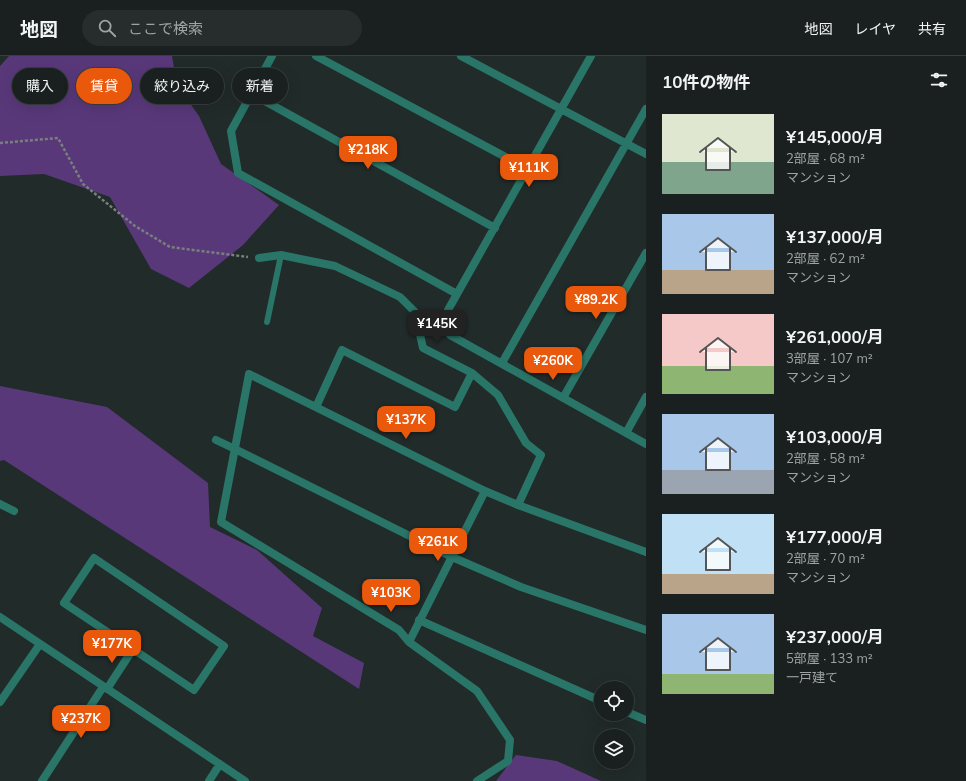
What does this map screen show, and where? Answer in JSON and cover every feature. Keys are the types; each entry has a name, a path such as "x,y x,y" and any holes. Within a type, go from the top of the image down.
{"street":[{"path":"266,68 272,56"},
{"path":"316,56 528,169"},
{"path":"461,56 646,154"},
{"path":"592,56 448,310 450,335 646,444"},
{"path":"246,104 231,131 238,172 458,294"},
{"path":"270,104 495,228"},
{"path":"502,363 646,109"},
{"path":"563,398 646,253"},
{"path":"258,258 281,255 335,266 400,297 415,312 423,348 472,373 498,395 526,443 541,455 518,506"},
{"path":"316,406 342,350 455,407 472,373"},
{"path":"477,781 508,761 510,740 477,691 409,642 399,630 221,522 249,374 518,506 646,552"},
{"path":"626,433 646,397"},
{"path":"216,440 235,448 452,557 521,587 646,630"},
{"path":"409,642 485,491"},
{"path":"0,504 14,511"},
{"path":"94,558 224,646 194,690 133,649 64,603 94,558"},
{"path":"0,617 245,781"},
{"path":"419,620 594,698"},
{"path":"0,702 40,644"},
{"path":"42,781 133,649"},
{"path":"634,715 646,720"},
{"path":"209,781 220,764"}],"lane":[{"path":"267,322 281,255"}],"path":[{"path":"0,143 58,138 83,184 135,226 170,247 258,258"}],"shaded area":[{"path":"9,56 172,56 174,68 140,68 140,104 190,104 199,116 221,164 279,205 243,245 189,288 151,269 110,197 44,174 0,176 0,66"},
{"path":"0,386 107,407 208,483 210,527 257,550 322,608 313,636 364,663 359,689 4,460 0,461"},
{"path":"516,755 557,761 601,781 496,781"}]}
